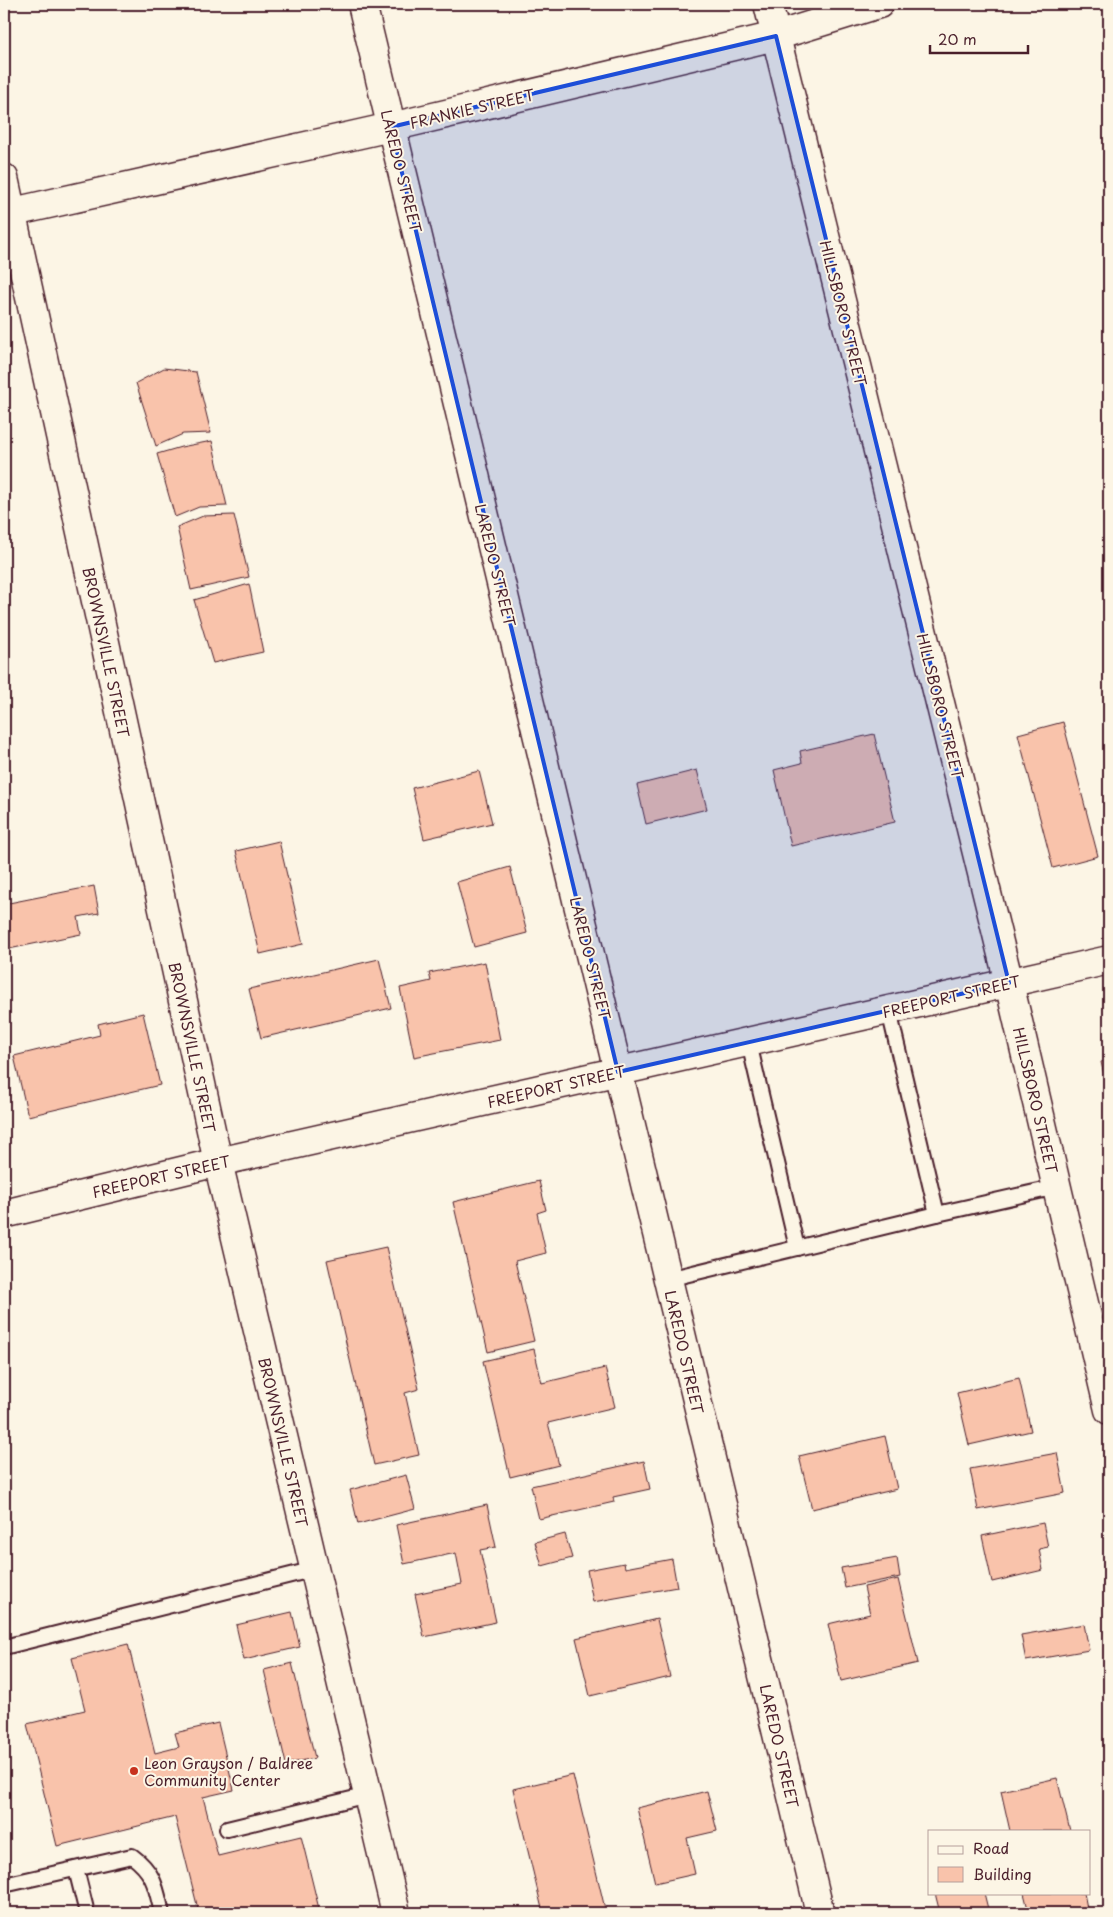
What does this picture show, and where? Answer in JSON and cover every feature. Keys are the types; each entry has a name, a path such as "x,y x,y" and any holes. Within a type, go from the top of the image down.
{"street":[{"name":"LAREDO STREET","path":"362,4 820,1913"},
{"name":"HILLSBORO STREET","path":"768,4 1009,983 1109,1410"},
{"name":"FRANKIE STREET","path":"8,213 391,127 776,36 879,4"},
{"name":"BROWNSVILLE STREET","path":"4,178 8,213 218,1162 396,1913"},
{"name":"FREEPORT STREET","path":"4,1214 218,1162 1109,960"}],"lane":[{"path":"889,1010 937,1214"},
{"path":"749,1043 797,1248"},
{"path":"668,1280 1056,1187"},
{"path":"4,1647 315,1569"},
{"path":"227,1829 368,1795"},
{"path":"4,1885 132,1856 145,1865 154,1879 162,1913"},
{"path":"76,1869 87,1913"}],"highlighted area":[{"path":"776,36 1009,983 618,1072 391,127"}],"building":[{"path":"164,368 196,372 211,433 183,434 156,446 136,383"},
{"path":"212,441 227,506 199,507 175,517 157,454"},
{"path":"234,515 249,577 191,590 177,527 203,516"},
{"path":"249,584 263,652 213,663 194,600"},
{"path":"1063,722 1098,856 1053,868 1018,734"},
{"path":"874,734 895,822 791,846 774,770 802,763 800,751"},
{"path":"697,770 707,809 646,824 637,785"},
{"path":"479,771 492,823 424,839 412,788"},
{"path":"279,841 303,944 260,954 236,851"},
{"path":"510,867 527,933 474,947 457,882"},
{"path":"94,886 99,913 78,917 81,934 9,949 4,922 4,904"},
{"path":"379,959 391,1008 261,1038 249,989"},
{"path":"485,962 500,1040 414,1057 400,988 431,981 429,973"},
{"path":"143,1013 160,1085 28,1116 14,1056 100,1035 98,1024"},
{"path":"1109,1060 1109,1097 1101,1062"},
{"path":"539,1181 546,1210 537,1213 546,1253 515,1261 534,1341 488,1352 453,1202"},
{"path":"386,1247 419,1389 405,1393 419,1455 374,1465 327,1260"},
{"path":"534,1349 542,1383 605,1368 615,1407 548,1423 559,1465 510,1477 483,1361"},
{"path":"1019,1378 1031,1431 969,1445 957,1393"},
{"path":"885,1436 897,1489 812,1509 799,1456"},
{"path":"1057,1453 1065,1493 978,1510 970,1469"},
{"path":"644,1461 650,1489 613,1497 614,1502 539,1519 531,1486"},
{"path":"406,1475 415,1509 358,1524 350,1490"},
{"path":"487,1505 496,1547 480,1550 496,1622 424,1637 415,1594 462,1584 456,1553 404,1564 396,1525"},
{"path":"1043,1523 1048,1547 1039,1549 1043,1570 992,1582 982,1536"},
{"path":"565,1534 572,1558 542,1566 535,1542"},
{"path":"897,1558 900,1577 845,1588 841,1568"},
{"path":"672,1559 677,1587 593,1602 587,1570 624,1563 625,1568"},
{"path":"898,1579 918,1663 841,1681 828,1624 870,1614 864,1587"},
{"path":"292,1612 300,1647 244,1660 236,1625"},
{"path":"657,1619 670,1677 590,1696 576,1638"},
{"path":"1084,1624 1089,1650 1026,1661 1021,1635"},
{"name":"Leon Grayson / Baldree Community Center","path":"128,1644 155,1753 179,1747 175,1733 218,1723 234,1790 203,1797 218,1856 301,1836 320,1913 199,1913 175,1817 57,1846 27,1724 85,1710 72,1658"},
{"path":"292,1663 315,1758 286,1764 264,1670"},
{"path":"573,1775 606,1913 543,1913 513,1789"},
{"path":"1057,1778 1070,1830 1010,1830 1001,1791"},
{"path":"707,1791 717,1831 687,1838 695,1874 655,1883 637,1808"},
{"path":"935,1894 984,1894 989,1913 940,1913"},
{"path":"1024,1894 1084,1894 1088,1913 1029,1913"},
{"path":"696,1908 697,1913 672,1913"}],"place":[{"name":"Leon Grayson / Baldree Community Center","path":"134,1771"}]}
